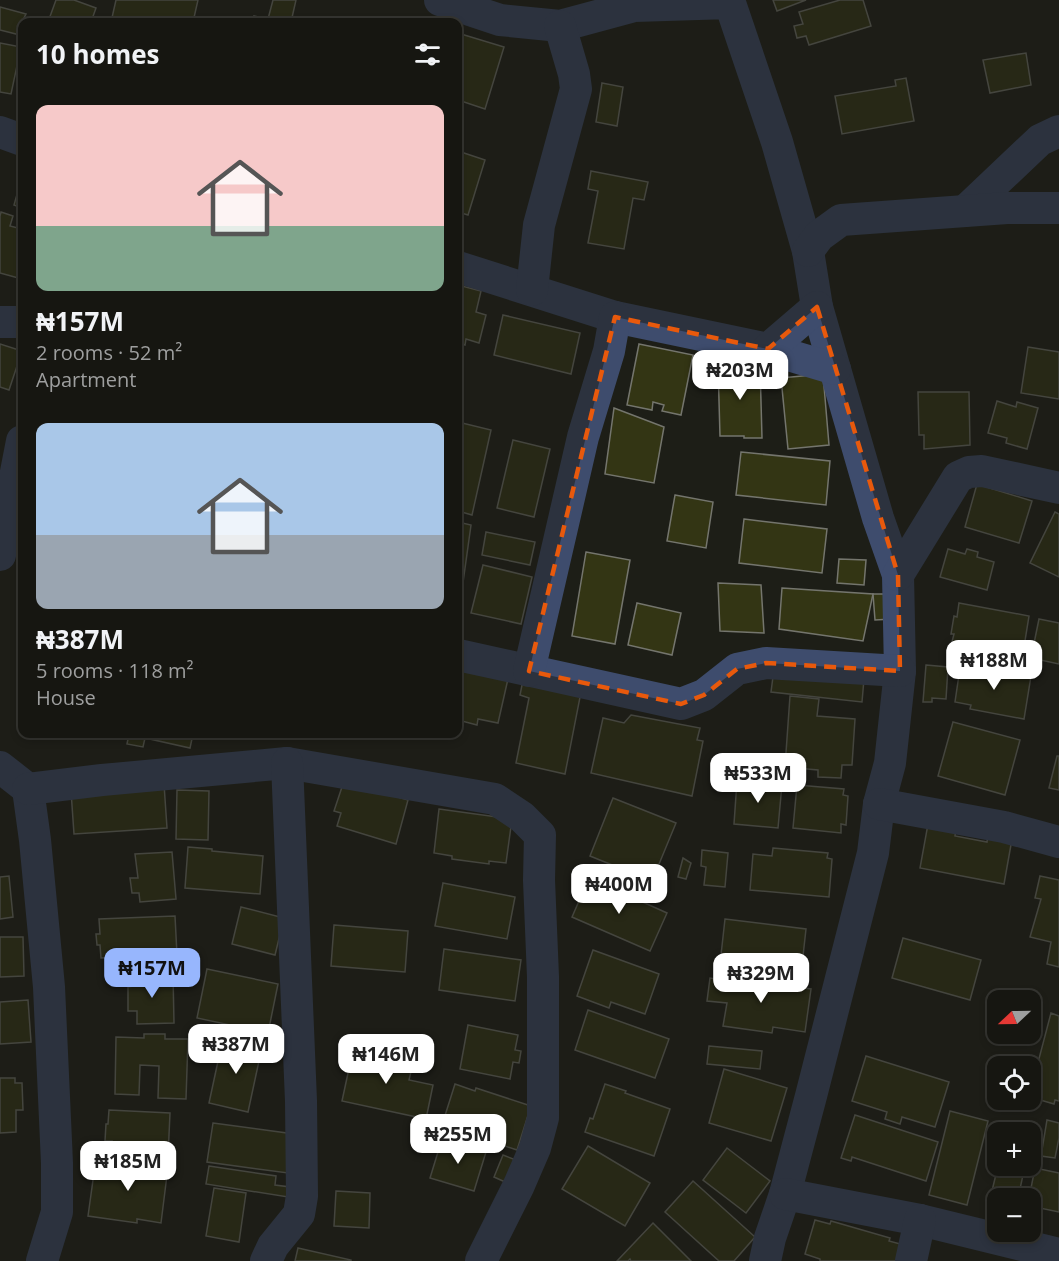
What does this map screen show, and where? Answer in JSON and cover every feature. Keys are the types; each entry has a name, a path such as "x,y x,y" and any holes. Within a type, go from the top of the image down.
{"street":[{"path":"440,0 500,20 560,26 634,6 729,2 777,142 808,251 817,307 878,518 898,575 900,671 890,764 879,804 873,852 785,1194 765,1261"},
{"path":"532,290 539,225 576,89 560,26"},
{"path":"965,211 1040,140 1059,131"},
{"path":"0,132 18,139"},
{"path":"808,251 819,236 841,220 1007,208 1059,208"},
{"path":"462,268 615,317 768,349 835,369"},
{"path":"768,349 817,307"},
{"path":"529,670 583,437 609,351 615,317"},
{"path":"0,322 18,322"},
{"path":"0,555 18,462"},
{"path":"898,575 958,477 969,471 982,471 1059,488"},
{"path":"0,562 18,565"},
{"path":"462,656 681,704 704,694 737,669 766,663 900,671"},
{"path":"266,1261 273,1246 299,1214 302,1196 301,1101 287,763"},
{"path":"28,789 287,763 495,799 522,817 540,835 543,1118 535,1148 519,1185 481,1261"},
{"path":"0,767 28,789 36,840 48,987 57,1163 57,1212 42,1261"},
{"path":"879,804 1004,827 1059,842"},
{"path":"785,1194 920,1220 1059,1254"},
{"path":"911,1261 920,1220"}],"highlighted area":[{"path":"817,307 898,575 900,671 766,663 737,669 704,695 681,704 529,671 615,317 768,349"}],"building":[{"path":"56,0 74,0 96,8 92,18 49,18"},
{"path":"116,0 198,0 194,18 112,18"},
{"path":"273,0 296,0 292,18 268,18"},
{"path":"773,0 806,0 777,11"},
{"path":"840,0 863,0 871,26 809,45 806,36 797,38 794,26 803,24 799,12"},
{"path":"0,7 26,14 24,18 18,18 18,34 0,30"},
{"path":"462,34 504,47 485,109 462,101"},
{"path":"0,43 18,46 18,61 11,94 0,92"},
{"path":"1026,53 1031,85 990,93 983,60"},
{"path":"906,78 914,121 842,134 835,96 896,86 895,80"},
{"path":"602,83 623,87 617,126 596,122"},
{"path":"462,152 485,160 468,215 462,213"},
{"path":"591,171 648,182 644,200 633,198 624,249 588,243 598,191 588,189"},
{"path":"18,191 18,206 14,205"},
{"path":"1,212 13,216 10,226 18,228 18,278 0,273"},
{"path":"462,286 481,291 476,312 486,315 479,343 466,339 465,345 462,344"},
{"path":"503,315 580,333 571,374 494,355"},
{"path":"0,344 18,350 18,363 9,390 0,387"},
{"path":"639,344 693,355 681,415 662,411 664,405 653,402 652,410 627,405"},
{"path":"1028,347 1059,352 1059,399 1021,393"},
{"path":"718,365 760,365 762,438 720,436"},
{"path":"823,374 829,445 788,449 781,378"},
{"path":"918,392 969,392 970,445 924,449 924,435 919,435"},
{"path":"997,401 1016,407 1017,402 1038,408 1027,449 1006,443 1007,438 988,433"},
{"path":"614,408 664,427 654,483 605,474"},
{"path":"462,423 491,430 472,515 462,512"},
{"path":"513,440 550,449 534,517 497,508"},
{"path":"741,452 830,461 826,505 736,495"},
{"path":"977,484 1032,501 1019,543 965,527"},
{"path":"675,495 713,502 706,548 667,541"},
{"path":"1055,512 1059,514 1059,577 1030,563"},
{"path":"744,519 827,529 822,573 739,563"},
{"path":"462,523 471,525 462,590"},
{"path":"486,532 535,542 530,565 482,555"},
{"path":"948,549 965,554 967,549 978,552 977,557 994,562 987,590 940,577"},
{"path":"586,552 630,560 615,644 572,636"},
{"path":"839,559 866,560 864,585 837,583"},
{"path":"483,565 532,577 521,624 471,613"},
{"path":"718,583 761,585 764,633 720,631"},
{"path":"782,588 873,594 863,641 779,629"},
{"path":"873,594 890,594 892,619 875,620"},
{"path":"637,603 681,613 672,655 628,645"},
{"path":"959,603 1029,616 1022,659 951,646 954,616 957,617"},
{"path":"1039,619 1059,623 1059,664 1031,658"},
{"path":"464,659 510,670 498,723 478,719 477,725 462,721"},
{"path":"926,665 948,667 946,699 932,698 932,702 923,702"},
{"path":"977,666 1031,676 1024,719 970,709 971,705 955,702 960,668 977,671"},
{"path":"774,669 864,679 862,702 771,692"},
{"path":"523,680 582,687 565,774 516,763 529,698 520,695"},
{"path":"790,696 819,699 817,716 855,719 852,765 842,765 841,778 818,777 818,770 785,767"},
{"path":"631,715 700,728 697,740 703,741 692,796 591,773 603,718 624,723"},
{"path":"953,722 1020,740 1005,795 938,776"},
{"path":"128,738 145,738 143,747 127,744"},
{"path":"145,738 192,738 190,748"},
{"path":"1057,756 1059,756 1059,790 1049,788"},
{"path":"344,781 408,800 396,844 337,826 341,813 334,811"},
{"path":"737,781 782,784 778,828 734,824"},
{"path":"164,784 167,828 74,834 71,791"},
{"path":"797,785 844,789 843,795 848,796 846,825 841,824 841,833 793,828"},
{"path":"177,790 209,791 208,840 176,839"},
{"path":"613,798 676,823 652,881 590,856"},
{"path":"439,809 512,819 506,863 489,861 489,864 452,859 452,856 434,853"},
{"path":"928,824 956,829 955,836 987,842 988,835 1012,839 1004,884 920,868"},
{"path":"188,847 263,856 260,894 185,888"},
{"path":"773,848 828,853 827,858 832,859 829,897 750,890 753,854 772,856"},
{"path":"702,850 728,853 725,887 704,885 706,867 701,866"},
{"path":"172,852 176,899 140,902 139,893 132,893 130,878 138,878 135,854"},
{"path":"683,858 691,863 686,879 678,877"},
{"path":"9,876 13,917 0,919 0,877"},
{"path":"1040,876 1059,880 1059,967 1047,964 1051,942 1030,937 1041,899 1035,898"},
{"path":"589,878 667,913 650,951 572,917"},
{"path":"443,883 515,897 507,939 435,926"},
{"path":"241,907 284,918 275,955 232,944"},
{"path":"175,916 177,955 101,958 96,934 100,934 99,919"},
{"path":"725,919 806,929 801,974 720,964"},
{"path":"334,925 408,931 405,972 331,966"},
{"path":"0,937 23,937 24,976 0,977"},
{"path":"903,938 981,960 970,1000 892,978"},
{"path":"444,949 521,960 515,1001 439,990"},
{"path":"593,950 659,974 645,1014 611,1002 609,1008 577,996"},
{"path":"207,969 278,984 268,1033 197,1018"},
{"path":"173,975 174,1023 137,1024 137,1011 128,1011 128,987 134,986 133,976"},
{"path":"738,975 761,978 760,982 811,989 805,1032 773,1027 772,1033 723,1026 727,1003 707,1001 710,978 737,982"},
{"path":"28,1000 31,1042 0,1044 0,1002"},
{"path":"588,1010 669,1039 655,1078 575,1050"},
{"path":"1051,1013 1059,1016 1059,1101 1055,1100 1054,1104 1041,1100 1040,1056"},
{"path":"468,1025 518,1035 515,1050 521,1051 519,1063 513,1062 510,1079 460,1069"},
{"path":"144,1034 165,1034 165,1039 188,1039 186,1099 158,1098 159,1066 140,1065 139,1095 115,1094 116,1037 144,1038"},
{"path":"223,1038 262,1047 248,1112 209,1103"},
{"path":"709,1046 762,1051 760,1069 707,1064"},
{"path":"353,1050 397,1059 398,1055 414,1059 409,1080 433,1085 426,1119 342,1101"},
{"path":"866,1056 949,1082 935,1127 902,1117 900,1124 885,1119 887,1112 852,1101"},
{"path":"724,1069 787,1088 771,1141 709,1123"},
{"path":"0,1078 15,1078 15,1083 22,1083 23,1110 16,1110 16,1132 0,1133"},
{"path":"455,1084 475,1091 476,1088 531,1106 517,1150 442,1125"},
{"path":"605,1084 670,1109 654,1156 585,1132 590,1118 593,1119"},
{"path":"109,1110 170,1113 168,1157 127,1155 127,1150 111,1149 112,1141 105,1141"},
{"path":"950,1111 988,1121 967,1205 929,1195"},
{"path":"855,1115 938,1142 926,1181 852,1157 851,1161 841,1158"},
{"path":"1047,1120 1059,1123 1055,1158 1041,1156"},
{"path":"213,1123 294,1134 288,1173 207,1162"},
{"path":"442,1139 486,1152 474,1191 430,1178"},
{"path":"588,1146 650,1183 625,1226 562,1189"},
{"path":"727,1148 770,1181 746,1213 703,1180"},
{"path":"503,1155 521,1162 512,1185 494,1177"},
{"path":"101,1158 168,1167 161,1223 137,1219 137,1223 88,1216 94,1173 98,1174"},
{"path":"209,1166 276,1176 275,1185 290,1187 288,1197 206,1184"},
{"path":"1041,1169 1059,1173 1059,1212 1041,1208 1041,1188 1031,1188 1033,1176 1041,1176"},
{"path":"996,1176 1023,1176 1020,1188 993,1188"},
{"path":"693,1181 755,1237 734,1261 719,1261 665,1212"},
{"path":"214,1188 246,1193 239,1242 206,1236"},
{"path":"336,1191 370,1193 369,1228 334,1226"},
{"path":"815,1220 830,1224 831,1221 890,1238 889,1241 904,1245 900,1261 820,1261 820,1259 805,1254"},
{"path":"653,1223 691,1261 631,1261 630,1259 617,1261"},
{"path":"298,1248 351,1260 351,1261 295,1261"}]}
